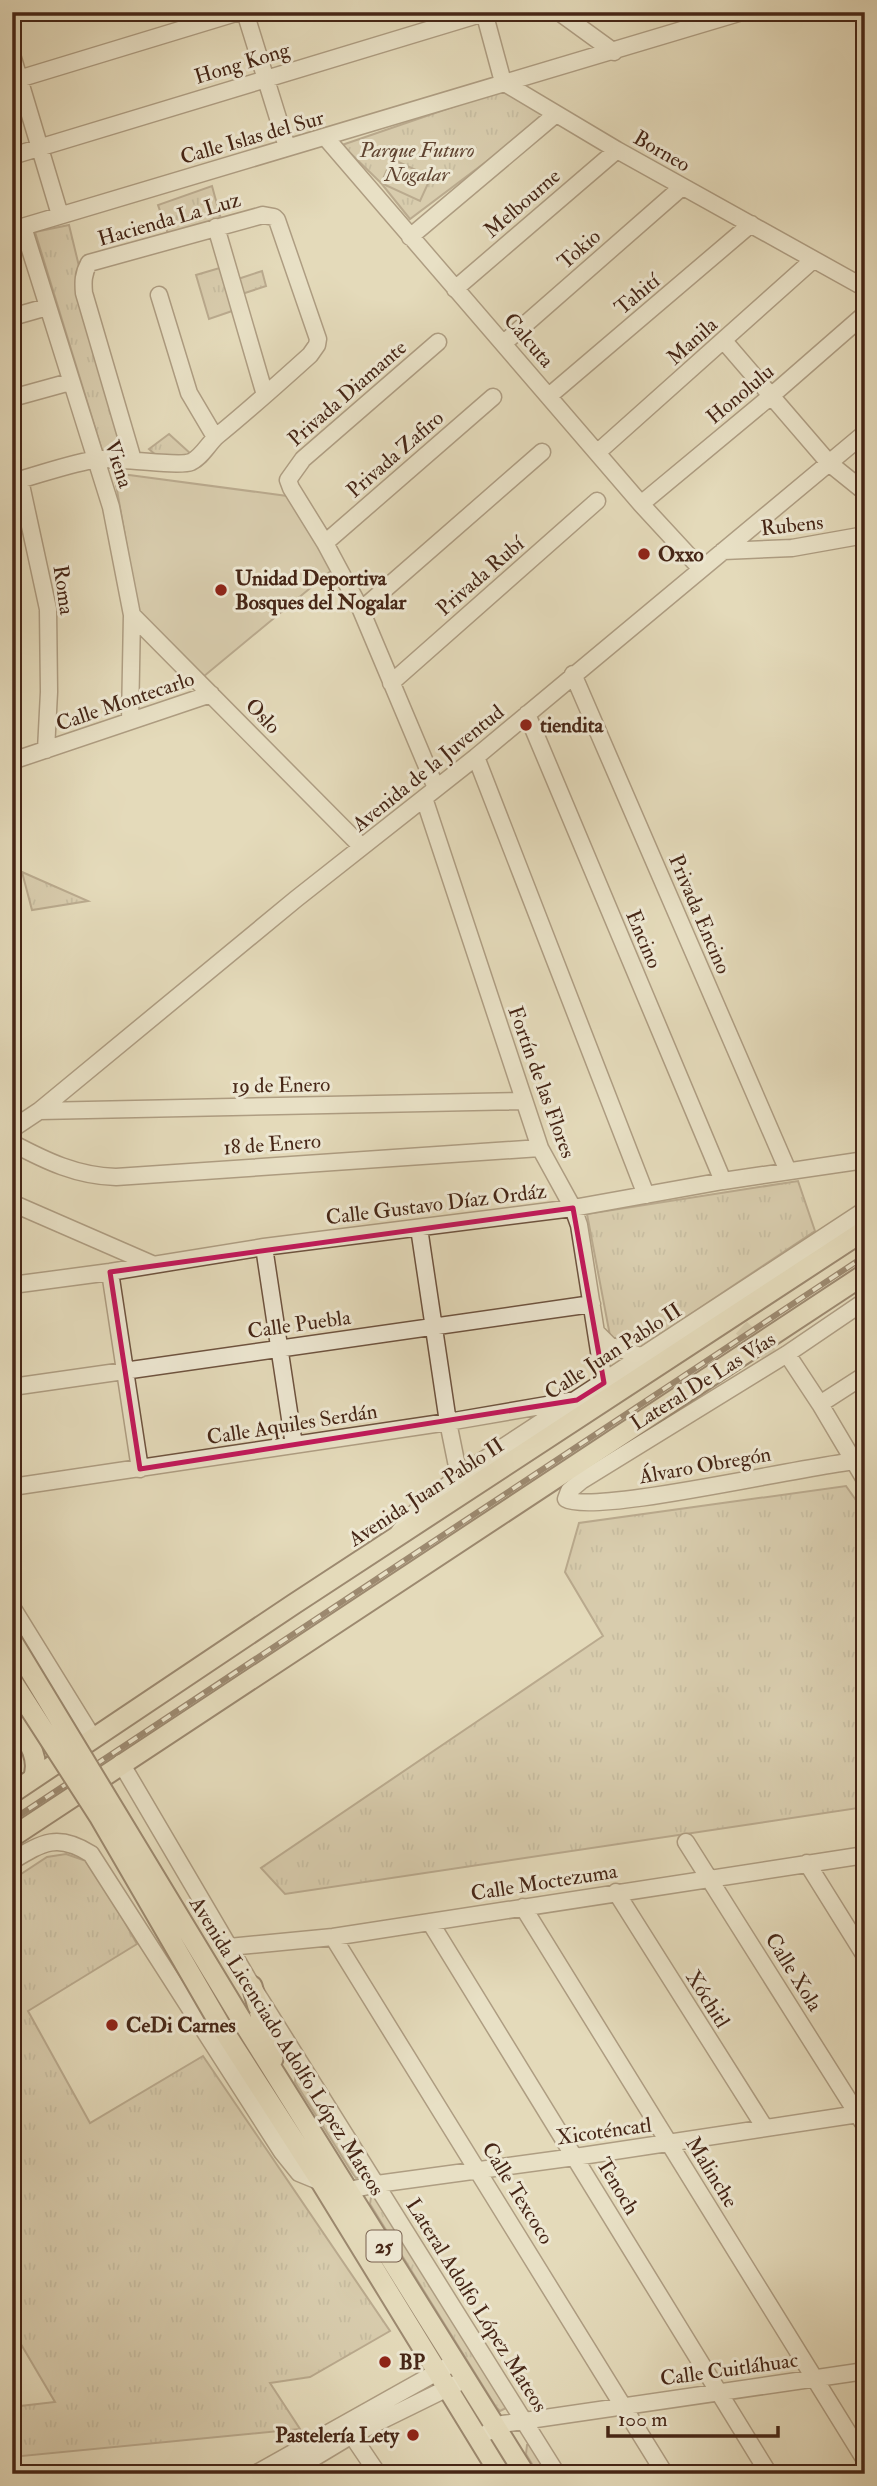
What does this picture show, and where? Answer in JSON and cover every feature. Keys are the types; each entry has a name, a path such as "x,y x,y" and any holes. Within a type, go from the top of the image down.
{"main road":[{"name":"Avenida Juan Pablo II","path":"12,1793 865,1230"},
{"path":"12,1837 865,1274"},
{"name":"Avenida Licenciado Adolfo López Mateos","path":"12,1641 280,2084 350,2190 525,2474"},
{"name":"Avenida Licenciado Adolfo López Mateos","path":"12,1681 99,1816 222,2028 321,2182 500,2474"},
{"path":"12,1717 28,1741 36,1760 33,1779"},
{"path":"252,1986 280,2084"}],"street":[{"path":"16,80 239,12"},
{"path":"245,12 287,147"},
{"path":"559,12 614,52"},
{"name":"Calle Islas del Sur","path":"18,228 742,12"},
{"path":"484,13 503,82"},
{"name":"Hong Kong","path":"12,156 484,13"},
{"path":"12,55 16,80 60,215"},
{"name":"Borneo","path":"503,82 682,187 865,288"},
{"path":"410,237 556,114"},
{"name":"Calcuta","path":"326,138 641,504 701,569"},
{"name":"Melbourne","path":"455,289 617,150"},
{"name":"Tokio","path":"504,343 682,187"},
{"name":"Hacienda La Luz","path":"16,481 96,460 186,464 198,457 215,437 242,418 310,355 318,339 278,220 270,215 89,263 85,269 84,293 133,460"},
{"name":"Tahití","path":"549,396 751,224"},
{"name":"Viena","path":"18,228 47,307 111,507 132,615 130,721"},
{"path":"216,228 265,395"},
{"name":"Manila","path":"598,452 813,260"},
{"path":"159,295 189,393 215,437"},
{"path":"12,317 47,307"},
{"name":"Honolulu","path":"641,504 865,314"},
{"path":"724,341 829,463 865,492"},
{"name":"Privada Diamante","path":"288,480 303,459 438,342"},
{"path":"12,398 70,382"},
{"name":"Privada Zafiro","path":"325,543 493,397"},
{"name":"Avenida de la Juventud","path":"12,1129 39,1111 296,900 476,757 865,433"},
{"path":"361,610 541,452"},
{"name":"Fortín de las Flores","path":"288,480 361,610 391,682 430,793 540,1148 573,1208 579,1225 604,1383"},
{"name":"Roma","path":"16,481 48,609 46,750"},
{"name":"Privada Rubí","path":"391,682 597,500"},
{"name":"Rubens","path":"723,551 792,548 865,535"},
{"name":"Oslo","path":"132,615 362,848"},
{"name":"Privada Encino","path":"573,674 788,1171"},
{"name":"Calle Montecarlo","path":"12,761 211,694"},
{"name":"Encino","path":"527,714 723,1181"},
{"path":"476,757 646,1195"},
{"name":"19 de Enero","path":"39,1111 524,1101"},
{"name":"18 de Enero","path":"12,1143 66,1169 109,1177 540,1148"},
{"name":"Calle Gustavo Díaz Ordáz","path":"12,1285 264,1247 573,1208 723,1181 861,1162"},
{"path":"12,1203 152,1264"},
{"name":"Calle Juan Pablo II","path":"395,1538 420,1507 459,1476 721,1308 865,1210"},
{"path":"419,1227 448,1422 459,1476"},
{"path":"264,1247 294,1445"},
{"path":"110,1272 140,1469"},
{"name":"Lateral De Las Vías","path":"566,1499 569,1491 581,1481 865,1301"},
{"name":"Calle Puebla","path":"12,1387 593,1304"},
{"path":"596,1332 609,1345 643,1357"},
{"path":"777,1357 820,1404 859,1460 865,1480"},
{"path":"820,1404 865,1375"},
{"name":"Calle Aquiles Serdán","path":"12,1487 448,1422 577,1400"},
{"name":"Álvaro Obregón","path":"566,1499 584,1503 638,1498 859,1460"},
{"path":"12,1607 93,1738"},
{"path":"28,1741 50,1743 60,1738 69,1732 78,1712"},
{"name":"Lateral Adolfo López Mateos","path":"121,1763 252,1986 557,2474"},
{"path":"12,1861 37,1846 58,1841 80,1846 91,1854 282,2152 299,2173 321,2182"},
{"name":"Calle Xola","path":"686,1842 862,2118"},
{"name":"Calle Moctezuma","path":"229,1947 333,1937 865,1855"},
{"path":"807,1863 865,1956"},
{"name":"Xóchitl","path":"616,1892 765,2128"},
{"name":"Malinche","path":"523,1907 865,2460"},
{"name":"Tenoch","path":"430,1922 769,2474"},
{"name":"Calle Texcoco","path":"333,1937 665,2474"},
{"name":"Xicoténcatl","path":"350,2190 377,2183 765,2128 862,2118"},
{"path":"287,2474 348,2429 455,2362"},
{"name":"Calle Cuitláhuac","path":"478,2438 497,2427 525,2421 865,2371"},
{"path":"255,2474 348,2429 466,2379"},
{"path":"348,2429 378,2474"}],"highlighted area":[{"path":"573,1208 604,1383 577,1400 140,1469 110,1272"}],"green space":[{"name":"Parque Futuro Nogalar","path":"502,90 547,116 410,219 381,183 342,145"},
{"path":"392,159 431,177 420,201 381,183"},
{"path":"212,186 221,219 168,234 158,205"},
{"path":"69,225 124,452 102,450 35,232"},
{"path":"223,267 235,310 209,319 196,275"},
{"path":"262,271 266,286 242,294 238,279"},
{"path":"169,434 191,454 184,461 158,457 149,449"},
{"name":"Unidad Deportiva Bosques del Nogalar","path":"114,473 287,496 332,570 203,677 138,610"},
{"path":"22,872 88,901 32,910"},
{"path":"798,1181 815,1231 637,1350 611,1341 587,1214"},
{"path":"846,1486 865,1513 865,1807 285,1894 261,1868 603,1636 565,1572 579,1523"},
{"path":"66,1854 92,1863 137,1944 28,2011 90,2123 203,2056 390,2331 310,2377 270,2383 300,2429 12,2457 12,2407 55,2402 12,2329 12,1880 47,1857"},
{"path":"297,2062 362,2177 356,2178 353,2174 295,2082"},
{"path":"376,2196 508,2407 500,2411 496,2407 370,2204 371,2197"},
{"path":"527,2445 532,2445 553,2474 538,2474 526,2454"}],"tunnel":[{"path":"724,1311 771,1356"}],"railway":[{"path":"12,1820 865,1256"}],"place":[{"name":"Oxxo","path":"644,554"},
{"name":"Unidad Deportiva Bosques del Nogalar","path":"221,590"},
{"name":"tiendita","path":"526,725"},
{"name":"CeDi Carnes","path":"112,2025"},
{"name":"BP","path":"385,2362"},
{"name":"Pastelería Lety","path":"413,2435"}]}
